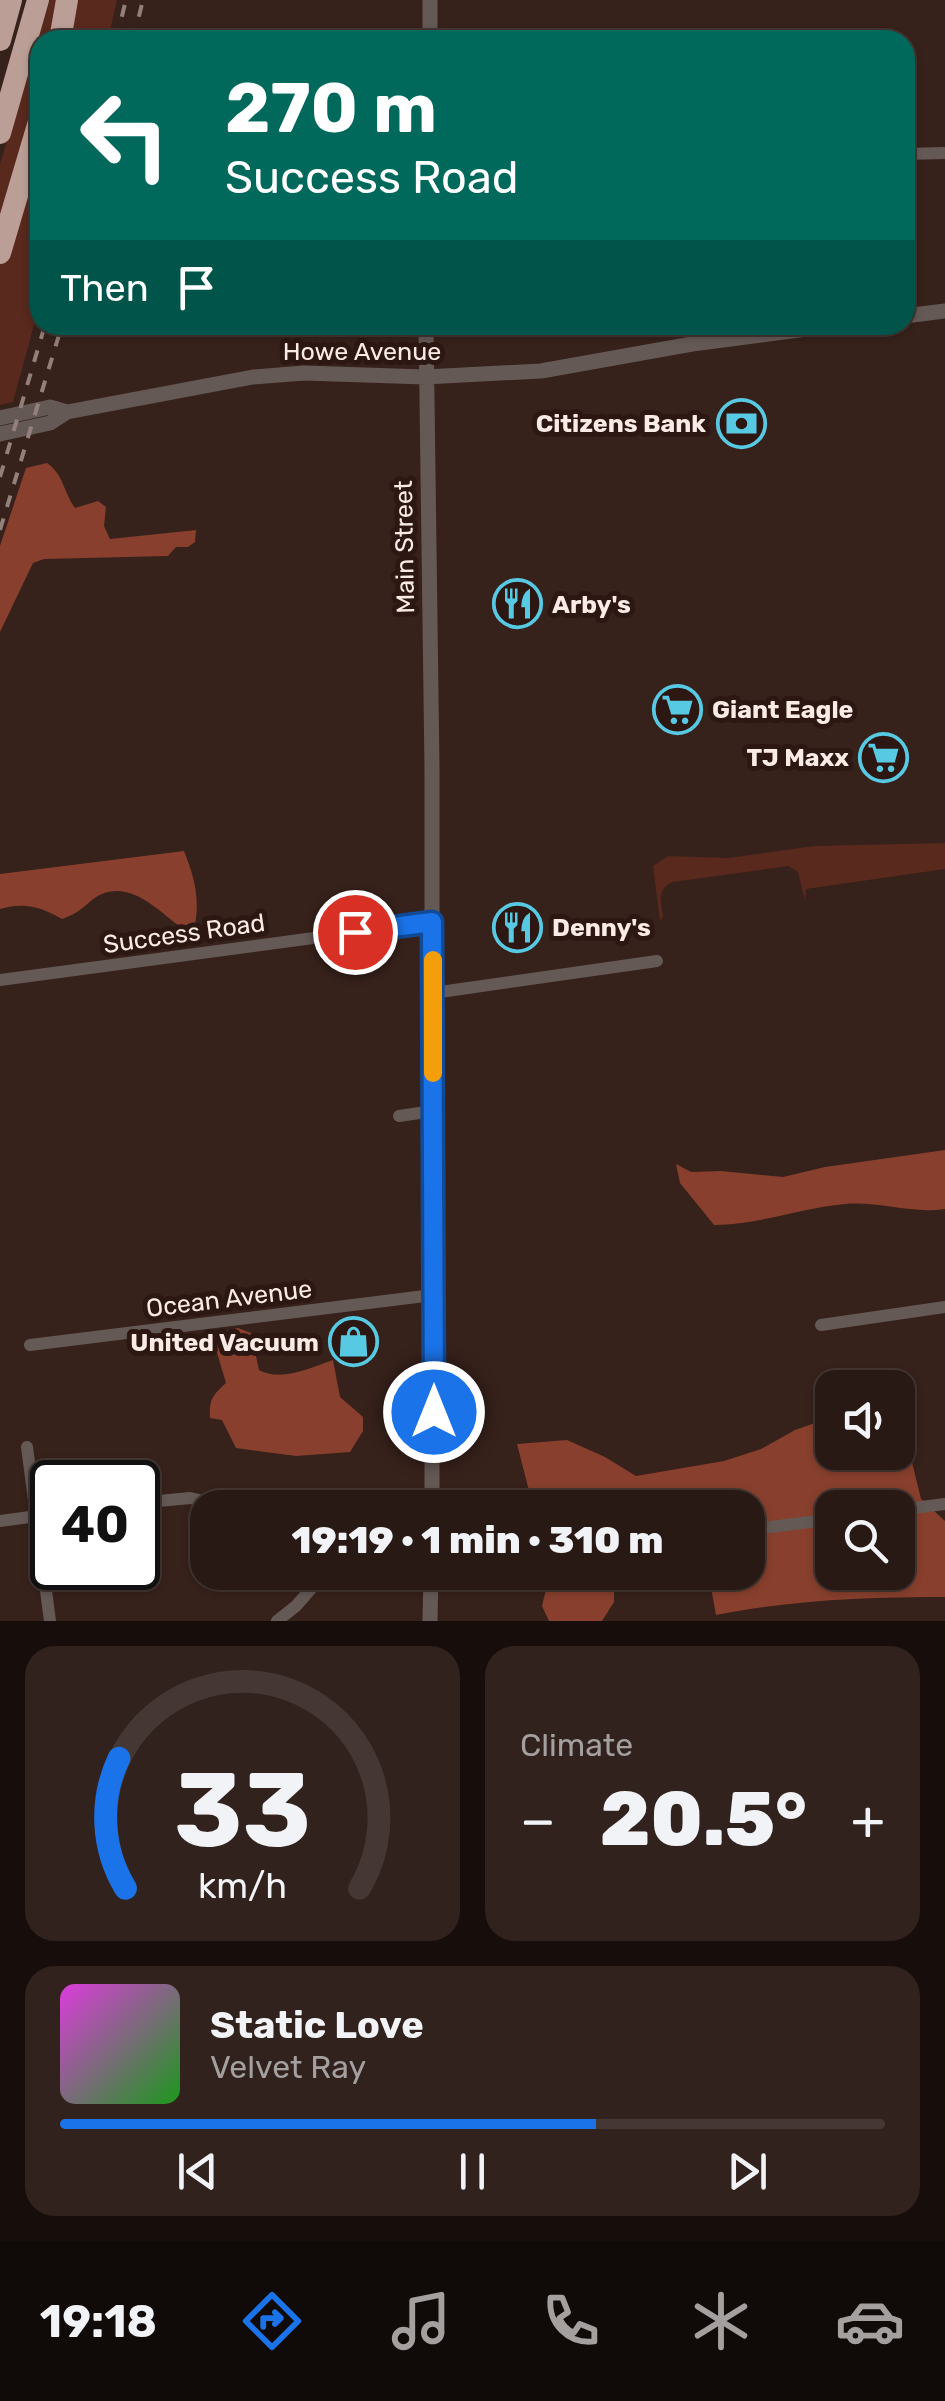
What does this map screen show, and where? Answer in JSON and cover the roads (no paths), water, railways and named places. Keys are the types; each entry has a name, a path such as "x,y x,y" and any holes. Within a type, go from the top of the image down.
{"highway":[{"path":"0,40 11,0"},
{"path":"0,134 38,0"},
{"path":"62,30 67,0"},
{"path":"0,253 30,152"}],"street":[{"path":"430,0 430,30"},
{"path":"915,154 945,153"},
{"path":"915,315 945,311"},
{"name":"Main Street","path":"426,335 432,769 432,1490"},
{"name":"Howe Avenue","path":"0,434 50,424 67,412 253,377 304,373 425,377 541,371 760,335"},
{"name":"Howe Avenue","path":"0,418 50,407 67,412"},
{"name":"Success Road","path":"0,980 432,922"},
{"path":"433,993 657,960"},
{"path":"398,1116 433,1111"},
{"name":"Ocean Avenue","path":"30,1346 433,1295"},
{"path":"821,1325 945,1308"},
{"path":"27,1447 30,1470"},
{"path":"160,1501 190,1498"},
{"path":"915,1508 945,1504"},
{"path":"0,1521 30,1517"},
{"path":"765,1528 815,1521"},
{"path":"46,1590 50,1621"},
{"path":"277,1621 308,1590"},
{"path":"430,1621 431,1590"}],"railway":[{"path":"118,30 126,0"},
{"path":"136,30 143,0"},
{"path":"0,477 42,335"},
{"path":"0,530 59,335"}],"place":[{"name":"Citizens Bank","path":"741,423"},
{"name":"Arby's","path":"517,604"},
{"name":"Giant Eagle","path":"677,709"},
{"name":"TJ Maxx","path":"884,757"},
{"name":"Denny's","path":"517,927"},
{"name":"United Vacuum","path":"354,1342"}]}
